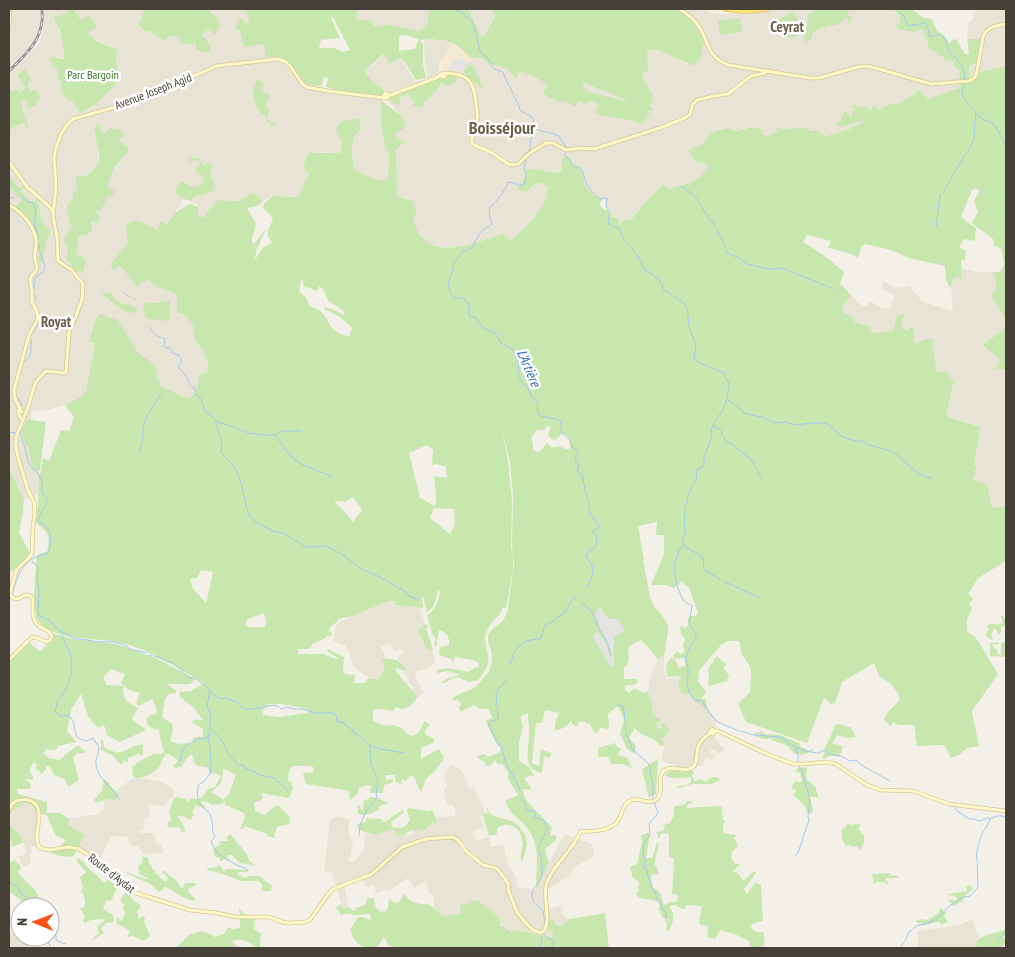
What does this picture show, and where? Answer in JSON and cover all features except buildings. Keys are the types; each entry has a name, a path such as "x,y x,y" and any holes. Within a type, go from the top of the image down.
{"highway":[{"path":"725,9 746,11 767,9"},
{"path":"744,10 756,9"}],"main road":[{"path":"9,9 9,24"},
{"path":"680,9 698,25 716,59 728,65 802,78 814,78 858,67 870,67 928,84 974,79 985,32 991,27 1006,24"},
{"path":"195,75 207,68 221,64 272,58 286,62 302,81 312,87 342,93 386,96 451,73 462,75 470,82 475,92 478,119 471,139 472,143 491,152 510,165 518,164 532,152 549,142 566,150 594,149 660,128 688,116 693,104 697,100 728,94 751,76 765,73 766,71"},
{"name":"Avenue Joseph Agid","path":"51,207 55,200 55,151 61,134 72,118 133,102 144,94 216,66 278,59"},
{"path":"9,162 28,187 51,207 57,258 72,270 83,283 82,300 69,332 66,372 46,371 38,379 16,437 16,448 22,473 34,502 35,510 33,550 31,556 20,566 15,575 10,592 11,596 17,599 26,595 31,596 33,599 34,620 38,625 50,632 52,636 47,642 35,637 29,639 9,660"},
{"path":"9,205 18,210 27,221 37,242 35,258 37,269 30,280 32,302 38,319 29,335 14,390 15,399 23,415"},
{"name":"Route d'Aydat","path":"9,810 13,803 20,800 27,799 36,804 39,813 37,844 40,848 50,850 69,847 79,849 93,858 105,871 124,882 139,895 190,910 216,912 236,917 268,917 290,923 310,920 334,888 370,875 400,849 426,839 454,837 483,866 495,868 500,872 508,883 509,892 522,919 537,933 542,933 547,924 545,894 547,882 576,842 581,831 596,831 613,826 618,820 623,807 629,801 636,799 651,802 656,800 660,795 660,777 663,772 670,768 686,770 693,767 696,762 699,745 712,729 794,764 826,762 836,764 868,786 880,790 908,790 949,804 1006,810"}],"shaded area":[{"path":"9,9 39,9 40,23 38,34 33,43 9,69"},
{"path":"44,9 66,10 68,13 54,16 62,40 88,33 73,9 144,9 145,31 151,32 164,41 170,35 179,38 185,44 197,43 209,53 210,44 202,35 207,29 211,9 246,9 247,15 251,18 246,24 241,18 238,20 235,30 264,44 287,61 306,84 344,92 381,95 383,138 389,157 388,180 376,180 354,170 352,143 356,132 361,129 359,118 342,141 340,153 309,152 309,174 298,197 273,196 263,201 253,193 239,201 218,200 207,219 198,215 198,204 183,199 181,206 176,209 176,212 166,224 162,222 158,231 144,222 110,264 121,266 138,287 142,282 149,280 157,287 177,293 183,314 193,324 195,341 209,362 209,370 199,383 193,396 187,400 160,386 146,358 141,354 139,355 118,320 90,342 95,343 86,390 81,397 65,405 48,410 32,411 27,443 42,446 38,494 24,500 9,468 9,131 17,125 24,123 25,117 21,100 26,100 28,108 35,105 28,82 32,81 23,82 25,88 20,93 17,90 12,92 9,89 9,73 39,44","holes":["92,39 118,49 116,61 119,68 114,86 96,104 89,109 79,112 72,99 69,101 60,88 63,84 58,77 57,69 53,67 52,56 73,60","257,79 265,84 261,90 264,94 268,119 271,122 276,122 273,125 268,123 253,94","98,124 104,134 130,149 120,159 109,178 104,205 94,211 101,217 97,224 93,220 86,235 79,236 76,253 78,257 67,255 66,234 72,227 67,216 74,190 77,191 77,175 86,176 97,166 98,145 94,128","199,158 210,171 215,186 192,200 182,198 177,195 175,190 180,181 193,187 204,182 199,162 197,160 192,162"]},
{"path":"358,9 430,9 426,28 419,31 386,24 379,27 369,20 357,20"},
{"path":"468,9 493,9 495,17 483,36 481,36"},
{"path":"680,9 704,9 717,14 735,14 741,9 892,9 896,11 900,18 900,23 923,29 930,47 955,63 953,65 960,71 959,88 927,99 918,90 907,99 848,130 824,136 818,131 776,128 777,133 769,137 762,134 758,128 744,128 735,132 702,161 708,169 694,182 668,189 663,184 631,220 624,219 620,224 618,218 612,216 606,205 607,198 601,199 593,195 585,186 582,171 566,155 562,159 562,170 558,173 533,169 517,190 529,187 535,183 543,184 548,187 548,194 542,208 511,241 503,234 462,247 438,247 425,242 415,227 413,216 416,215 398,197 396,155 394,151 397,139 395,132 401,116 365,70 372,66 383,53 392,62 401,59 416,81 427,77 424,40 453,42 440,61 439,72 435,75 451,73 462,75 472,59 480,57 488,64 506,68 517,78 519,71 531,75 561,91 585,90 575,68 624,58 635,70 647,72 647,51 655,49 688,64"},
{"path":"977,9 1006,10 1006,66 981,72 969,78 969,66 981,39 967,39 968,23 972,21"},
{"path":"453,42 472,59 462,75 444,73 442,67 441,61"},
{"path":"462,58 469,62 463,72 448,69 454,59 459,60"},
{"path":"961,268 995,274 996,288 991,295 1006,320 1001,360 995,369 1006,369 1006,506 992,509 973,481 977,466 974,465 981,427 946,416 954,380 937,372 933,339 914,343 909,331 901,329 903,313 897,315 893,331 870,333 871,327 853,322 844,314 843,305 851,296 866,307 870,301 882,308 890,309 894,295 881,288 883,280 895,288 909,286 923,302 953,311 951,287 953,279 957,277 962,278"},
{"path":"389,601 395,601 395,605 420,608 435,661 429,668 416,673 416,679 423,692 418,697 404,674 406,668 397,660 403,653 400,648 394,651 390,643 381,647 386,658 382,660 385,666 379,680 368,677 354,667 346,645 333,642 336,626 341,621"},
{"path":"602,608 603,613 609,619 618,619 625,631 615,636 614,666 611,667 594,639 594,635 598,632 606,644 610,657 612,657 595,614 598,609"},
{"path":"664,656 664,671 667,679 678,678 681,691 689,693 695,702 716,718 714,737 725,750 718,754 713,749 709,752 715,756 711,760 706,757 703,766 682,768 661,761 665,745 660,740 668,733 662,727 658,729 656,726 656,718 651,714 651,700 648,691 650,677 658,661 657,659"},
{"path":"451,765 462,770 469,788 474,788 486,814 480,817 484,827 472,832 476,841 489,837 491,847 503,844 508,864 516,876 517,887 536,889 564,834 592,844 594,856 575,867 570,875 547,890 548,909 562,906 561,914 569,919 562,926 555,925 553,937 516,930 513,932 500,924 500,919 491,912 473,901 468,904 462,914 444,916 434,908 434,896 429,893 426,881 414,888 408,878 387,892 385,890 376,893 374,885 366,887 362,879 344,886 349,907 343,909 332,872 324,871 330,820 337,816 350,819 348,829 353,844 349,861 353,863 364,850 365,834 374,835 393,829 398,836 406,833 408,836 415,834 412,830 437,821 435,817 456,816 454,805 447,805 444,791 447,786 444,776"},
{"path":"140,778 159,781 174,789 175,792 172,798 168,799 166,806 148,805 150,816 143,820 145,826 139,831 140,833 154,833 156,844 162,845 163,853 143,854 138,846 131,846 128,837 111,836 100,859 78,847 68,825 69,818 97,815 105,809 103,800 115,800 118,798 118,789 132,779"},
{"path":"25,803 33,806 39,813 37,837 39,847 31,845 30,863 24,867 19,857 26,853 24,842 19,834 9,825 9,817 12,811"},
{"path":"973,919 978,936 976,948 910,948 913,946 918,947 918,931 959,925"},
{"path":"9,932 10,947 29,947 29,948 9,948"}],"green space":[{"name":"Parc Bargoin","path":"61,9 73,9 81,20 90,16 97,27 88,33 101,43 118,49 116,61 119,71 114,86 96,104 80,113 72,100 69,101 65,97 60,88 62,84 58,77 57,69 53,67 50,59 52,56 65,58 60,30 54,16 68,13 66,10"},
{"path":"144,9 211,9 211,13 218,20 219,28 215,34 207,29 202,35 210,44 210,53 196,50 196,43 180,43 179,38 170,35 164,41 151,32 145,31 139,25"},
{"path":"246,9 358,9 357,20 369,20 379,27 386,24 419,31 426,27 430,9 468,9 481,36 484,36 495,17 493,9 680,9 693,22 704,41 701,57 694,66 655,49 647,51 648,72 642,72 644,81 654,97 650,105 653,111 646,111 631,105 650,113 642,124 595,114 598,104 590,100 586,104 579,101 576,106 562,101 560,103 543,94 547,84 531,75 519,71 517,79 506,68 488,64 482,57 472,59 457,45 443,40 420,40 423,44 423,64 426,78 416,80 401,58 388,63 383,53 365,70 372,81 383,89 384,93 381,95 344,92 326,87 328,78 323,77 322,86 306,84 287,61 280,57 266,57 264,44 244,47 240,31 235,30 238,20 241,18 246,24 250,19","holes":["333,17 350,50 343,52 334,48 319,48 321,40 340,38 331,18","405,35 419,39 415,49 399,51 399,36","582,82 622,98 630,104 586,91"]},
{"path":"819,9 844,9 849,11 848,16 852,16 851,23 847,23 848,18 845,17 840,24 827,25 827,27 813,32 811,40 805,42 808,15"},
{"path":"892,9 911,9 924,18 932,19 937,31 945,36 949,43 956,39 965,54 969,54 967,39 981,39 977,62 969,66 969,78 981,72 1006,66 1006,320 991,295 996,288 995,275 992,272 1000,272 1004,264 1001,248 994,246 993,239 972,223 978,212 974,200 980,191 976,188 972,190 961,217 976,228 975,241 964,239 959,247 966,251 965,260 961,260 962,279 957,277 953,279 950,288 946,280 945,266 908,258 894,251 866,244 861,247 858,258 849,253 828,248 831,241 807,235 803,242 828,258 844,272 840,284 851,296 843,305 844,314 852,316 854,322 871,327 870,333 893,331 897,315 904,313 901,328 909,331 909,327 914,327 914,343 933,338 937,372 948,371 949,378 954,380 946,416 981,427 974,465 977,466 973,480 987,485 992,508 1006,506 1006,561 978,578 968,594 973,599 969,604 972,608 967,620 967,631 976,638 998,674 972,711 979,746 967,748 961,754 951,758 944,745 917,746 914,725 898,725 894,722 890,726 884,719 899,701 899,695 891,684 879,676 874,663 842,682 835,703 831,704 824,698 807,743 746,722 738,704 750,692 751,671 742,655 739,641 728,641 721,645 699,671 698,681 706,692 701,699 706,699 707,710 695,702 689,693 684,694 680,692 679,677 682,676 668,677 667,674 667,665 671,658 676,661 679,668 685,666 684,658 674,659 673,655 678,651 680,654 685,652 683,645 685,639 681,634 680,627 682,625 684,628 688,626 690,616 696,616 698,613 689,587 682,581 674,588 665,585 651,585 664,554 664,535 656,535 657,522 638,526 650,597 655,608 660,612 668,625 668,632 664,656 657,659 641,640 629,648 627,665 624,667 624,679 637,679 637,684 625,686 625,690 629,693 635,688 643,693 648,691 653,706 651,714 654,713 656,718 661,720 657,722 656,726 658,729 662,728 660,724 664,723 669,729 668,733 661,739 665,745 660,746 655,740 641,734 635,728 629,738 636,746 634,754 627,749 620,734 624,720 618,706 608,714 609,729 600,728 597,734 590,724 580,721 576,727 574,724 572,725 572,721 555,731 555,724 559,713 545,710 542,723 536,723 532,763 539,766 541,749 551,753 549,758 544,756 542,773 535,771 529,763 528,713 521,716 523,728 519,742 519,761 529,767 534,775 524,778 531,790 523,789 524,795 552,828 550,836 556,835 556,840 545,849 549,863 536,889 537,857 534,841 527,828 512,813 505,801 518,795 508,779 508,773 503,764 498,764 495,760 491,765 485,766 485,762 477,758 484,754 489,757 500,752 501,749 495,741 486,721 492,718 489,709 479,709 475,705 461,712 458,707 461,706 460,703 457,699 454,701 452,698 476,687 487,674 492,660 488,636 492,629 502,622 507,613 514,566 512,545 513,496 510,462 501,425 508,461 512,501 511,546 513,570 506,608 502,608 486,634 488,662 478,680 468,682 456,678 441,683 448,678 460,675 448,671 437,673 437,670 452,669 468,672 479,666 479,663 455,657 453,663 451,659 439,655 440,647 449,645 449,640 444,632 439,630 436,648 434,643 436,639 433,636 427,615 436,605 440,592 438,590 434,606 427,612 423,596 423,608 395,605 395,601 389,601 353,616 338,619 330,627 329,632 332,635 312,644 307,649 298,649 298,654 323,654 338,658 327,651 328,649 344,657 343,671 345,674 355,675 354,683 365,683 368,678 379,680 385,666 381,660 392,659 404,665 405,671 397,668 395,670 418,697 411,705 403,709 395,707 394,711 373,709 373,721 384,726 393,725 402,728 407,734 413,736 418,733 425,721 430,725 426,729 425,734 435,740 433,743 421,748 421,759 439,749 444,758 435,771 426,779 421,792 413,775 406,781 402,779 401,784 396,782 394,775 386,775 386,780 393,779 392,783 384,785 383,793 370,793 371,785 360,787 356,796 350,799 349,791 306,784 303,773 313,772 314,768 311,766 292,766 289,771 288,780 293,788 289,798 261,793 263,798 260,801 254,802 255,811 265,815 278,805 290,817 289,824 277,827 274,836 276,838 268,837 267,834 245,826 243,829 240,829 245,817 244,813 225,805 224,798 228,796 236,775 223,768 221,782 211,792 222,798 224,801 222,804 212,805 201,801 206,807 194,805 195,809 192,811 194,815 190,820 178,816 185,832 182,832 177,827 170,828 167,824 171,819 169,811 174,798 186,799 188,803 191,798 200,798 208,789 215,787 221,776 215,773 210,774 207,767 193,762 194,758 191,755 181,767 175,768 173,766 178,760 166,754 155,771 146,776 135,778 132,767 149,756 160,755 164,752 159,730 147,724 147,719 150,715 156,714 157,710 152,699 139,706 136,704 140,693 127,689 121,683 125,674 111,669 103,678 107,685 123,686 126,700 138,708 132,719 146,730 120,742 107,735 104,725 98,728 88,716 81,694 71,710 67,731 76,742 58,746 56,750 46,748 44,754 49,758 59,760 78,745 86,753 77,753 73,757 79,780 68,787 65,779 54,775 50,767 46,766 42,774 36,769 37,765 34,762 29,770 33,780 24,779 31,784 30,789 17,789 18,794 47,802 47,813 60,813 69,819 68,825 85,835 73,857 60,856 49,852 60,849 60,846 66,840 56,836 47,816 35,811 33,806 25,803 12,811 9,817 9,661 28,641 40,652 53,634 80,640 116,644 156,658 195,679 190,684 166,684 176,690 176,693 169,694 165,699 162,717 172,724 173,729 170,741 178,744 192,744 193,738 201,737 203,734 203,729 192,722 194,720 203,720 195,709 180,697 179,692 191,691 204,683 135,647 123,643 71,636 51,631 43,626 36,614 34,588 37,555 47,551 49,541 46,531 35,522 38,505 39,473 41,472 43,458 49,461 61,430 69,431 74,417 65,405 81,397 86,390 95,343 89,342 99,314 118,320 139,354 146,358 158,371 156,375 160,386 188,399 194,395 197,389 199,374 205,374 209,370 205,354 195,341 193,324 183,314 177,313 177,294 157,287 149,280 142,282 138,288 121,266 114,270 110,264 128,243 126,225 139,221 158,230 161,222 167,224 176,212 190,204 198,207 198,215 207,218 206,214 218,200 239,201 253,193 263,201 257,206 247,208 256,223 252,240 253,245 266,229 254,261 263,248 272,242 268,237 268,231 273,218 263,208 264,204 273,196 298,197 309,174 303,167 309,152 340,153 342,147 336,131 340,122 359,118 361,129 354,137 352,148 354,170 376,180 388,179 389,157 383,138 381,100 401,116 406,125 402,130 395,133 397,139 405,142 394,151 396,155 398,197 413,201 417,215 413,216 418,232 426,241 437,246 449,248 463,246 503,234 511,241 535,217 547,195 548,187 541,183 536,183 526,192 517,190 524,180 526,170 533,169 558,173 562,170 562,159 566,155 582,171 585,186 593,195 601,199 603,198 599,205 605,210 608,209 612,217 618,218 620,224 624,219 631,220 663,184 668,189 690,183 708,168 702,161 696,163 688,150 703,144 710,133 728,128 735,132 753,128 763,130 762,134 769,137 769,134 777,133 776,127 788,130 809,127 809,131 818,131 825,136 848,130 867,120 837,127 838,122 841,121 846,111 851,118 853,117 852,114 855,110 852,105 856,105 859,108 867,108 870,111 876,104 879,109 893,103 895,105 919,90 927,99 959,88 960,71 953,65 954,63 950,59 946,62 943,56 939,57 936,52 929,49 923,29 914,32 898,29 896,24 900,23 899,16","holes":["301,280 304,287 315,291 318,290 319,286 322,288 328,300 344,311 345,314 342,315 337,311 324,307 325,310 340,317 352,328 349,337 333,329 321,311 309,306 307,299 299,291","547,426 551,427 548,435 554,441 563,433 569,438 569,450 558,446 552,448 547,443 539,452 533,451 531,438 537,430 544,430","427,445 433,450 432,465 437,464 446,467 447,478 434,476 435,506 420,498 409,453","353,497 362,510 353,522 334,501 345,502","434,508 454,509 455,524 450,534 430,518","201,570 213,572 206,603 193,589 190,579 197,578","264,613 265,627 249,627 245,624 248,619","268,704 282,704 308,709 308,713 279,717 262,715"]},
{"path":"793,12 802,26 801,35 785,39 775,22"},
{"path":"740,18 742,32 720,35 718,21"},
{"path":"468,64 474,67 483,88 463,72"},
{"path":"25,69 32,81 28,82 30,91 37,90 40,100 37,101 36,105 28,109 26,100 21,100 29,128 24,123 17,125 9,131 9,89 12,92 17,89 20,93 25,88 17,75"},
{"path":"450,75 456,75 457,80 446,86 443,83 441,84 431,97 424,102 422,107 412,105 416,102 407,94 399,98 400,104 390,101 389,98 394,94 439,78 444,79"},
{"path":"257,78 265,85 261,90 265,94 268,93 270,95 265,105 269,109 268,119 276,124 268,123 254,101 253,92"},
{"path":"98,124 104,134 111,128 121,130 124,134 119,141 130,149 110,177 108,188 115,191 112,196 107,197 100,211 95,211 101,217 97,224 93,221 91,222 92,231 86,235 79,236 76,253 78,257 82,256 86,261 83,272 76,272 72,268 72,264 66,260 68,250 64,241 66,234 72,227 67,209 72,200 74,190 77,191 76,175 86,176 98,164 99,154 94,128"},
{"path":"190,158 199,158 204,165 211,163 212,168 210,171 215,186 212,192 201,196 198,195 192,201 179,196 175,190 181,181 195,187 204,182 202,175 198,175 195,168 200,166 199,162 197,160 189,163"},
{"path":"11,178 19,189 25,184 26,186 20,191 30,201 35,202 39,198 37,202 42,220 45,226 52,231 49,234 43,253 44,260 40,263 38,259 40,255 39,248 37,248 34,231 16,208 22,202 22,199 15,197 17,194 9,189 9,180"},
{"path":"102,293 111,293 118,301 128,305 128,303 138,310 133,313 124,311"},
{"path":"161,301 170,301 170,321 148,319 143,307 146,303 161,303"},
{"path":"1006,321 1006,369 995,369 1001,360 983,345 1004,329"},
{"path":"27,419 46,422 40,470 37,471 33,468 28,446 25,446 21,432"},
{"path":"9,468 24,500 19,533 30,553 10,573 9,582"},
{"path":"1001,616 1003,616 1006,624 1001,627 999,635 995,628 991,634 993,639 991,640 986,635 986,632 989,630 987,626 992,623 996,625 1003,623"},
{"path":"426,624 433,651 428,650 426,647 418,628 422,628"},
{"path":"998,642 999,644 992,644 997,649 998,654 1001,655 1001,643 1006,642 1006,657 990,656 990,643"},
{"path":"717,656 726,664 724,669 729,675 727,681 710,686 708,684 709,668"},
{"path":"836,724 851,727 856,737 847,738 837,735 832,743 843,746 840,756 822,759 826,746"},
{"path":"757,731 758,734 761,731 766,735 782,736 799,743 801,747 809,751 814,749 804,754 796,754 788,746 771,738 764,739 754,735"},
{"path":"101,740 103,740 104,747 116,752 143,744 143,755 138,754 128,758 128,763 123,760 123,764 120,764 112,755 101,750"},
{"path":"615,743 621,749 618,755 627,757 632,768 623,764 611,764 608,757 598,757 598,748"},
{"path":"658,759 656,794 649,798 642,769"},
{"path":"807,767 806,779 815,786 819,798 809,796 813,809 811,815 806,811 805,806 793,795 796,790 791,788 795,781 800,783 802,780 800,773 796,772 797,768"},
{"path":"675,770 681,772 692,770 694,781 701,779 707,782 713,777 718,777 720,780 711,784 692,784 678,788 678,786 687,785 691,782 691,777 674,778 664,775"},
{"path":"104,779 118,793 118,798 96,803 94,800 102,790"},
{"path":"370,797 378,798 388,803 386,805 383,804 379,807 379,810 371,813 358,814 358,806 360,805 361,810 363,810 364,800"},
{"path":"688,801 694,802 688,804 686,808 722,807 723,820 726,822 723,823 723,833 737,835 734,838 738,846 732,852 731,857 735,864 740,866 732,872 738,873 743,881 754,871 756,873 744,889 747,894 755,883 761,885 763,921 754,923 751,928 756,932 763,932 765,939 763,948 750,948 749,941 720,930 715,939 707,937 708,926 699,924 702,906 686,905 685,909 677,907 677,905 671,905 673,919 669,931 667,931 668,919 663,918 658,908 660,907 659,901 637,896 639,882 633,876 630,867 637,864 642,842 641,835 648,833 650,834 646,858 652,858 657,843 659,843 654,866 658,868 658,874 652,874 651,878 653,888 659,892 664,905 669,902 677,902 678,895 672,894 674,859 669,857 669,835 667,833 661,834 658,838 657,832 663,831 665,824 670,823 674,815 674,806 683,805"},
{"path":"485,805 491,815 514,822 526,836 527,844 523,861 521,861 521,835 516,828 510,825 501,826 497,828 497,834 489,836 483,815 488,813"},
{"path":"408,808 430,811 432,809 437,821 434,824 432,822 425,830 414,830 398,836 393,829 374,835 359,830 357,824 366,822 366,818 381,819 382,822 389,820 403,810 404,812 391,822 392,827 404,827 410,820"},
{"path":"853,823 861,825 858,829 864,837 864,841 860,850 857,846 846,846 842,839 842,829 848,824 854,825"},
{"path":"9,825 19,834 24,842 12,847"},
{"path":"230,834 246,853 250,862 257,866 240,863 232,855 227,855 230,861 224,859 220,861 216,857 213,849 221,844 219,841 228,841 226,838"},
{"path":"143,857 147,857 150,865 164,881 167,881 168,878 162,872 163,870 177,881 181,888 183,888 185,883 196,883 196,885 188,889 189,893 195,898 195,901 187,899 165,887 159,892 150,884 126,873 148,880 139,874 138,866 141,864"},
{"path":"77,858 82,860 104,883 109,880 98,868 119,884 111,901 107,900 103,908 113,915 113,922 107,922 101,928 104,933 93,940 99,933 97,927 105,920 91,920 84,923 85,917 80,908 84,908 85,901 81,891 83,888 80,877 86,872 77,862"},
{"path":"14,860 19,864 21,868 18,871 20,875 35,890 38,897 16,897 9,892 10,863"},
{"path":"219,864 224,872 227,869 248,870 248,872 239,872 237,874 245,878 261,876 272,886 271,891 262,891 262,884 258,881 241,881 207,870 207,868 218,867"},
{"path":"891,873 888,876 894,875 898,876 898,878 886,878 886,882 888,881 889,883 887,884 876,882 874,884 872,874"},
{"path":"970,885 973,889 959,903 954,906 948,900 952,899 954,901 957,899 955,896 948,894 967,891 966,886"},
{"path":"126,891 131,893 131,898 141,906 137,912 139,920 142,916 145,917 144,922 150,935 143,941 133,936 127,937 130,932 117,924 116,917 122,921 126,912 123,910 124,904 120,901"},
{"path":"404,894 414,902 428,904 444,916 461,914 460,905 468,904 473,900 479,901 500,919 500,925 512,932 516,930 552,937 553,931 547,929 549,920 554,920 555,925 562,926 569,919 605,913 609,948 396,948 388,945 384,937 377,948 363,947 357,943 350,930 358,917 371,921 370,914 341,915 336,908 341,904 343,909 349,907 355,911 355,908 365,905 367,898 374,898 378,909 381,912 386,911 389,900 391,899 394,903 400,901"},
{"path":"941,907 946,914 944,916 948,922 941,925 940,922 935,922 923,926 921,923 917,923 916,921 918,920 928,920 938,913"},
{"path":"238,909 255,919 254,930 261,933 260,948 255,948 248,942 239,940 232,941 238,948 178,948 190,934 204,932 215,937 224,934 228,927 233,929 240,928"},
{"path":"1006,929 1006,934 1003,937 1006,944 1001,948 976,948 977,940"}],"waterway":[{"name":"L'Artière","path":"455,9 473,22 480,51 493,67 503,72 513,94"},
{"path":"896,9 904,16 908,26 925,23 930,37 935,35 942,36 950,53 964,70 965,78 962,96 981,118 994,125 1006,148"},
{"name":"L'Artière","path":"514,96 520,110 533,118 535,129 532,134 529,152 526,153"},
{"path":"943,193 971,147 975,134 976,114"},
{"path":"535,129 559,136 566,146 565,155 574,167 581,169"},
{"name":"L'Artière","path":"526,160 524,167 525,183 520,186 508,182 500,196 489,208 492,224 480,233 473,247 463,250 454,262 448,283 453,298 466,300 469,307 469,315 475,317 483,328 495,333 501,343 513,350 519,364 518,371 521,381 528,388 532,398 537,401 538,413 541,416 561,421 564,436 570,440 572,447 578,452 575,459 579,465 577,471 582,474 590,514 599,526 593,531 597,536 596,546 589,550 586,556 593,569 589,585 586,586"},
{"path":"582,170 587,185 596,196 601,199 607,198 606,206 610,211"},
{"path":"681,186 698,200 710,221 716,227 725,247"},
{"path":"936,227 941,194"},
{"path":"9,197 14,198"},
{"path":"23,198 28,202 32,202 35,207 34,224 39,238"},
{"path":"610,213 609,224 620,229 623,238 638,256 645,271 648,271 659,280 664,290 687,307 689,326 696,346 694,359 725,373 729,386 727,397"},
{"path":"39,243 40,254 45,266"},
{"path":"726,249 727,253 747,264 770,269 782,268 804,277"},
{"path":"34,289 35,278 45,268"},
{"path":"805,277 833,289"},
{"path":"124,293 130,297"},
{"path":"35,295 36,299"},
{"path":"32,333 37,326 40,316"},
{"path":"149,327 159,337 164,338 164,347 172,350 172,353 179,355 181,358 178,366 179,369 186,376 190,386 196,389 195,394 201,400 205,412 216,420 216,426 221,438 221,453 234,466 239,476 249,516 257,523 273,531 283,533 306,547 328,547 345,556 361,569 380,577 418,600"},
{"path":"23,363 30,354 32,339"},
{"path":"139,453 147,416 161,394"},
{"path":"16,398 21,401 22,406"},
{"path":"727,399 746,414 762,417 774,423 787,422 795,425 826,423 843,437 865,443"},
{"path":"696,638 689,622 692,606 683,600 677,586 674,564 683,546 684,521 688,497 692,485 697,480 697,470 704,466 704,458 712,435 711,430 727,399"},
{"path":"22,424 27,416"},
{"path":"217,422 249,433 263,435 275,435 281,431 301,431"},
{"path":"714,425 721,431 725,440 751,459 762,479"},
{"path":"20,431 28,461 38,473 42,483 42,492 47,498"},
{"path":"9,432 15,433"},
{"path":"275,435 295,460 331,476"},
{"path":"866,444 891,451 916,471 931,478"},
{"path":"12,595 19,574 27,563 32,559 47,554 49,551 51,540 49,530 38,521 48,501 47,499"},
{"path":"684,546 703,557 704,570 720,579"},
{"path":"32,561 37,565 38,569 38,614 61,632"},
{"path":"723,581 759,597"},
{"name":"L'Artière","path":"510,664 517,648 528,641 540,639 545,625 563,615 572,600 577,596"},
{"path":"582,603 591,610 599,628"},
{"path":"600,630 608,644 611,656"},
{"path":"61,631 74,638 99,642 116,642 133,650"},
{"path":"62,634 70,652 72,670 70,679 58,700 55,711 60,716 67,716 73,720 77,736 87,741 93,738 99,747 96,760 98,771 119,799"},
{"path":"696,639 690,646 687,656 687,684 689,692 695,700 702,701 718,722 739,731"},
{"path":"135,650 147,653"},
{"path":"154,656 161,658"},
{"path":"167,661 174,663"},
{"path":"176,665 184,673"},
{"path":"186,674 207,687 219,698 237,702 244,709 275,705 278,707"},
{"name":"L'Artière","path":"507,679 496,693 498,718 491,721 489,726 498,744 502,747 505,761 519,790"},
{"path":"210,690 207,707 211,719 208,739 211,767 210,774 198,785 198,798 212,820 215,837 211,841 213,847 221,856 248,870"},
{"path":"618,703 618,705 623,706 626,732"},
{"path":"280,708 287,707 316,713 333,713 337,716 336,721 343,722 370,747 371,764 378,780 377,797 362,819 359,835"},
{"path":"211,729 222,741 230,757 238,765 243,765 246,769 259,775 275,778 288,791"},
{"path":"741,731 754,735 780,737 805,751 818,753 825,750 829,754 849,761 856,760 890,781"},
{"path":"626,734 633,750 649,764 653,799"},
{"path":"180,761 183,749 187,745 198,739 208,737"},
{"path":"369,745 404,753"},
{"path":"795,747 798,762"},
{"path":"795,856 798,853 809,820 810,799 802,771 798,766"},
{"name":"L'Artière","path":"521,798 525,803 525,809 534,811 536,813 534,817 544,821 548,828 539,846 542,873 532,892 534,902"},
{"path":"654,802 658,813 649,824 650,835 643,849 645,858 644,868 647,870 656,898 666,913 666,922"},
{"path":"956,807 956,810 969,819 979,821 990,819"},
{"path":"977,861 979,842 990,819 998,816 1006,818"},
{"path":"905,940 910,931 918,925 937,919 949,906 964,897 970,896 977,889 977,863"},
{"path":"9,881 26,897"},
{"name":"L'Artière","path":"536,904 543,911 545,924"},
{"path":"997,940 1006,932"},
{"name":"L'Artière","path":"544,935 554,942 554,948"},
{"path":"539,948 542,938"},
{"path":"60,942 66,944"},
{"path":"900,948 904,942"}],"railway":[{"path":"9,71 34,44 41,28 42,9"}],"district":[{"name":"Ceyrat","path":"787,26"},
{"name":"Boisséjour","path":"502,127"},
{"name":"Royat","path":"56,321"}]}
